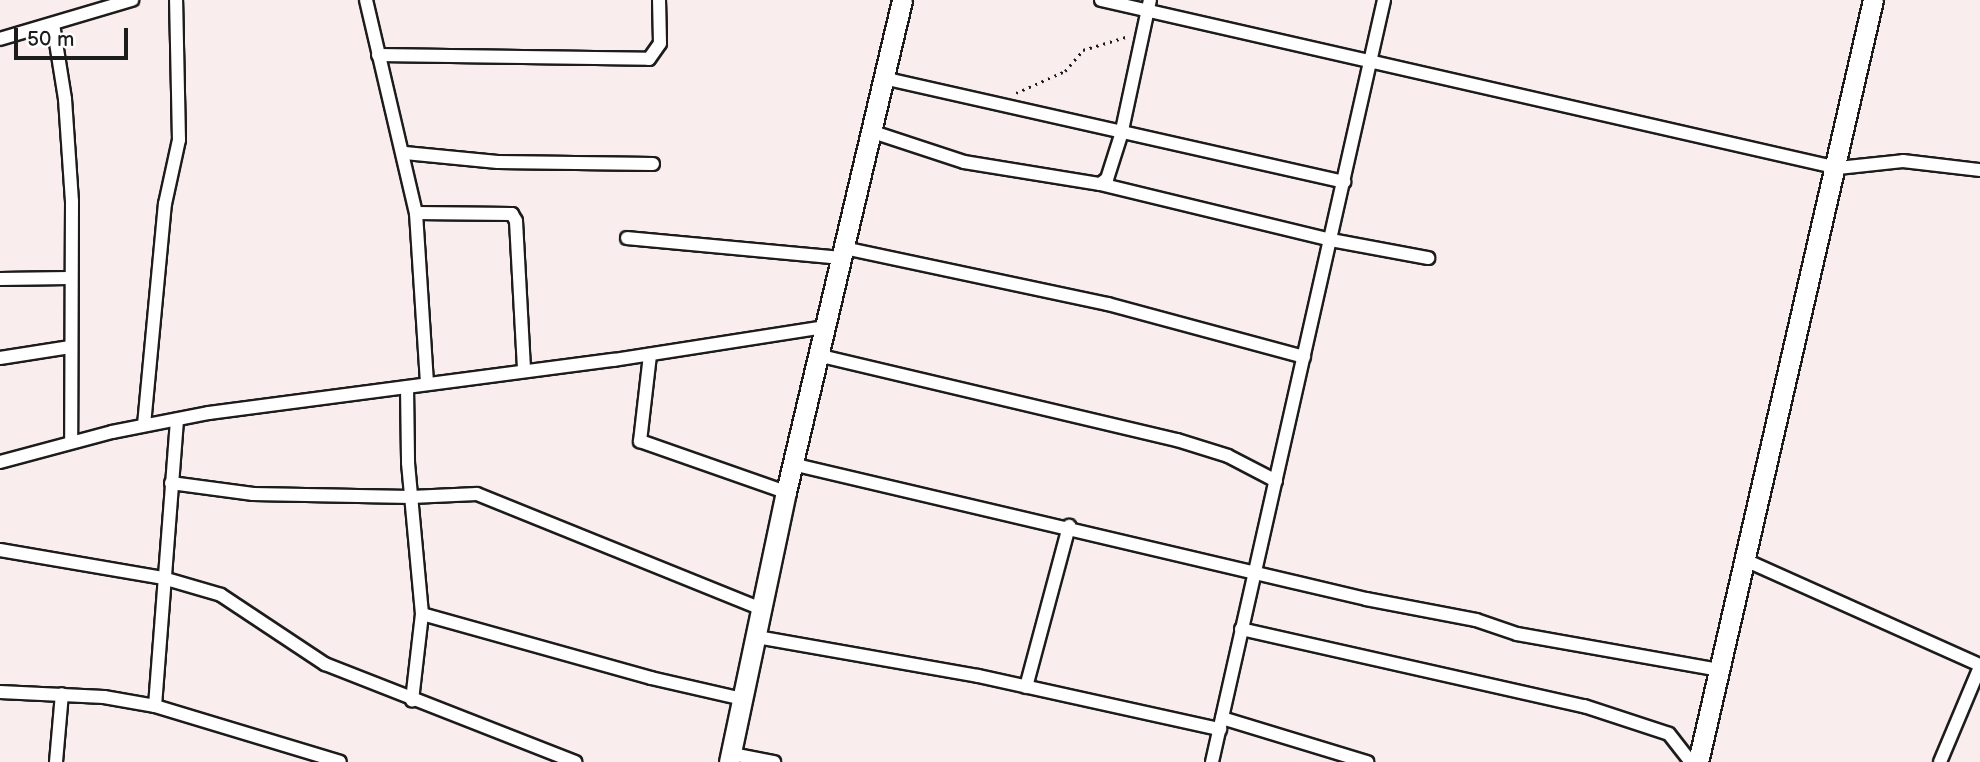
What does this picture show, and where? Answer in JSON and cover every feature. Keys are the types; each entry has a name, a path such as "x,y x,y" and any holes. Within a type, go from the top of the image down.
{"street":[{"path":"0,39 132,0"},
{"path":"144,425 165,204 179,140 176,0"},
{"path":"366,0 405,153 416,213 427,383"},
{"path":"378,55 649,59 660,43 659,0"},
{"path":"774,762 730,758 792,464 873,132 902,0"},
{"path":"1101,0 1149,6 1370,64 1838,168 1903,161 1980,170"},
{"path":"1212,762 1384,0"},
{"path":"1698,762 1838,168 1873,0"},
{"path":"1100,184 1107,179 1121,135 1149,6"},
{"path":"53,23 69,150 71,442"},
{"path":"883,78 1121,135 1344,182"},
{"path":"873,132 964,162 1100,184 1331,240 1428,258"},
{"path":"405,153 498,162 653,164"},
{"path":"416,213 512,214 516,221 524,371"},
{"path":"627,238 843,253 1108,304 1304,357"},
{"path":"0,279 69,278"},
{"path":"0,462 144,425 427,383 650,355 824,327"},
{"path":"0,358 70,347"},
{"path":"650,355 640,442 786,492"},
{"path":"817,355 1177,440 1228,456 1276,481"},
{"path":"407,387 411,497 422,614 412,700"},
{"path":"155,706 177,420"},
{"path":"792,464 1069,526 1255,572 1476,620 1517,634 1719,670"},
{"path":"171,484 253,494 411,497 447,492 504,502 762,609"},
{"path":"1026,687 1069,526"},
{"path":"0,550 163,578 231,600 325,664 575,762"},
{"path":"1745,560 1980,666 1940,762"},
{"path":"422,614 650,678 743,699"},
{"path":"1241,629 1462,682 1584,706 1669,734 1692,762"},
{"path":"757,637 1221,723 1367,762"},
{"path":"0,692 62,694 155,706 340,762"},
{"path":"56,762 62,694"}],"path":[{"path":"990,103 1065,71 1083,50 1144,31"}]}
